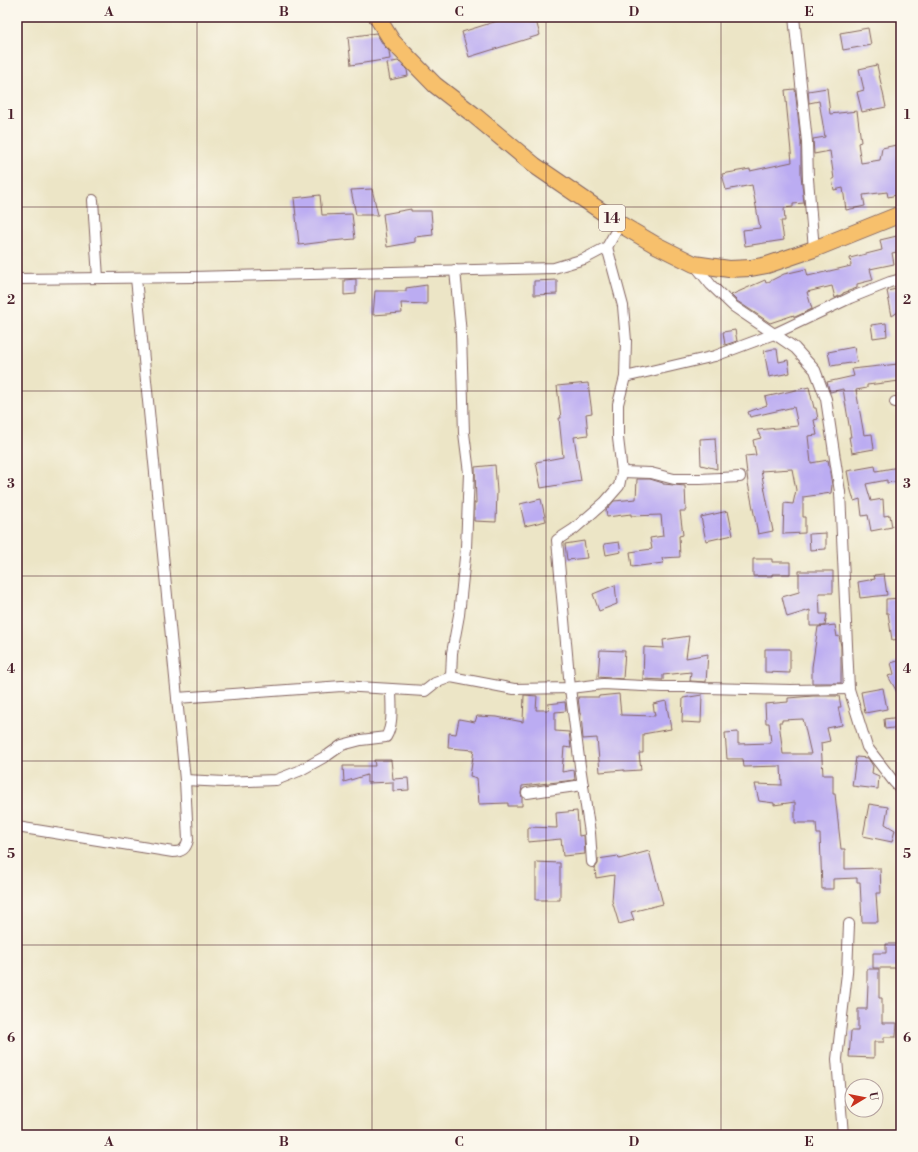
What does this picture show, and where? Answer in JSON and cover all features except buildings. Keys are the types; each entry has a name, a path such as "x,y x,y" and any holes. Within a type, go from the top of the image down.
{"highway":[{"name":"14","path":"377,17 392,41 435,85 534,165 620,224 654,244 694,264 729,269 751,268 767,265 901,214"}],"street":[{"path":"794,17 807,142 808,179 814,248"},
{"path":"93,200 98,278"},
{"path":"17,279 136,278 554,268 584,259 607,247 620,224"},
{"path":"592,862 590,833 570,688 557,540 574,529 605,502 619,486 622,472 618,438 618,404 625,377 626,341 623,306 607,247"},
{"path":"694,264 711,285 733,306 795,348 815,370 826,399 840,492 849,689 867,747 901,789"},
{"path":"451,677 452,653 459,615 466,548 469,473 464,433 461,334 455,270"},
{"path":"17,827 173,852 183,850 188,840 185,780 136,278"},
{"path":"625,377 715,356 774,334 850,298 901,279"},
{"path":"622,472 651,473 674,479 740,477"},
{"path":"176,698 342,686 425,691 435,683 451,677 514,689 570,688 603,684 791,690 849,689"},
{"path":"185,780 224,782 276,780 299,771 328,755 342,745 361,740 386,737 389,732 390,725 391,689"},
{"path":"527,793 583,786"},
{"path":"843,1135 837,1059 847,973 849,924"}]}
